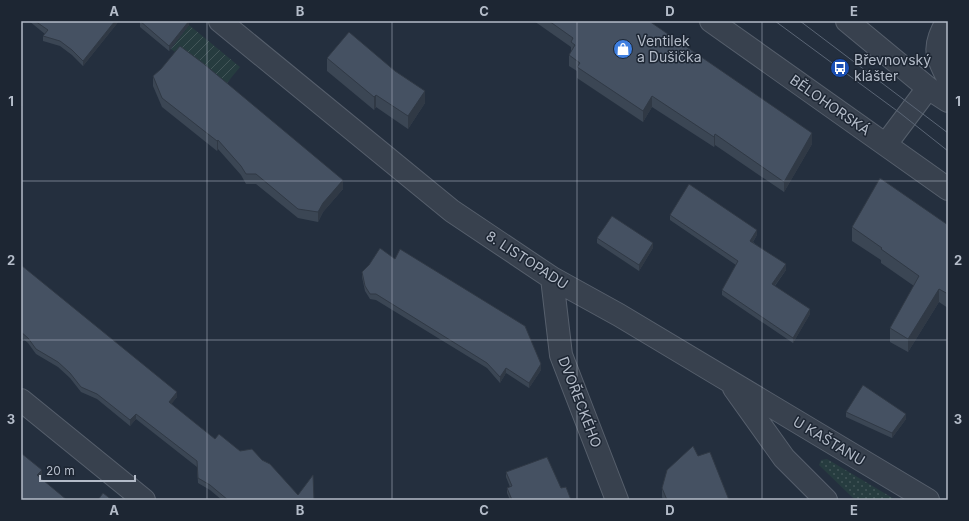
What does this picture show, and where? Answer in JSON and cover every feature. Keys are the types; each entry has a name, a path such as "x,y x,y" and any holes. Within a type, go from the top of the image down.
{"street":[{"name":"8. LISTOPADU","path":"220,21 452,212 552,278 619,315 730,382 784,458 826,500"},
{"name":"BĚLOHORSKÁ","path":"711,21 948,189"},
{"path":"847,21 928,88 948,101"},
{"path":"948,21 937,45 941,67 948,78"},
{"path":"886,144 928,88"},
{"name":"DVOŘECKÉHO","path":"552,278 562,355 617,500"},
{"name":"U KAŠTANU","path":"730,382 928,500"},
{"path":"21,400 144,500"}],"green space":[{"path":"189,25 240,67 222,89 171,49"},
{"path":"827,459 896,500 855,500 819,465 821,460"}],"building":[{"path":"35,21 115,21 83,61 60,41 43,36 48,30"},
{"path":"140,21 189,21 169,46"},
{"path":"549,21 649,21 812,133 784,182 715,134 714,137 652,96 643,111 577,67 580,63 569,55 575,45 571,42 573,38"},
{"path":"349,32 395,71 425,91 408,116 376,95 374,97 327,58"},
{"path":"180,46 204,64 343,180 323,203 318,212 298,209 256,174 246,174 241,166 218,140 217,141 162,98 153,76 161,69"},
{"path":"880,178 948,225 948,294 939,289 908,339 890,328 919,276 852,227"},
{"path":"689,184 757,230 750,241 786,264 772,284 810,309 793,338 722,290 738,261 670,215"},
{"path":"612,216 653,243 639,265 597,238"},
{"path":"380,248 395,259 400,249 525,326 541,364 529,383 506,368 500,377 487,363 376,294 370,294 365,286 362,272 369,265"},
{"path":"21,265 177,392 169,402 215,439 219,434 240,451 252,449 262,460 270,464 298,495 313,475 314,500 228,500 210,485 198,478 197,461 136,414 130,420 97,394 81,387 70,373 58,362 36,349 28,338 21,332"},
{"path":"863,385 906,414 892,433 846,412"},
{"path":"693,446 698,456 710,452 729,500 667,500 662,488 667,470"},
{"path":"21,453 42,470 37,475 67,500 21,500"},
{"path":"547,457 561,488 566,487 571,500 512,500 507,488 512,486 506,472"},
{"path":"103,493 112,500 98,500"}],"tram line":[{"path":"775,21 900,113 948,151"},
{"path":"800,21 948,133"}],"place":[{"name":"Ventilek a Dušička","path":"623,49"},
{"name":"Břevnovský klášter","path":"840,68"}]}
